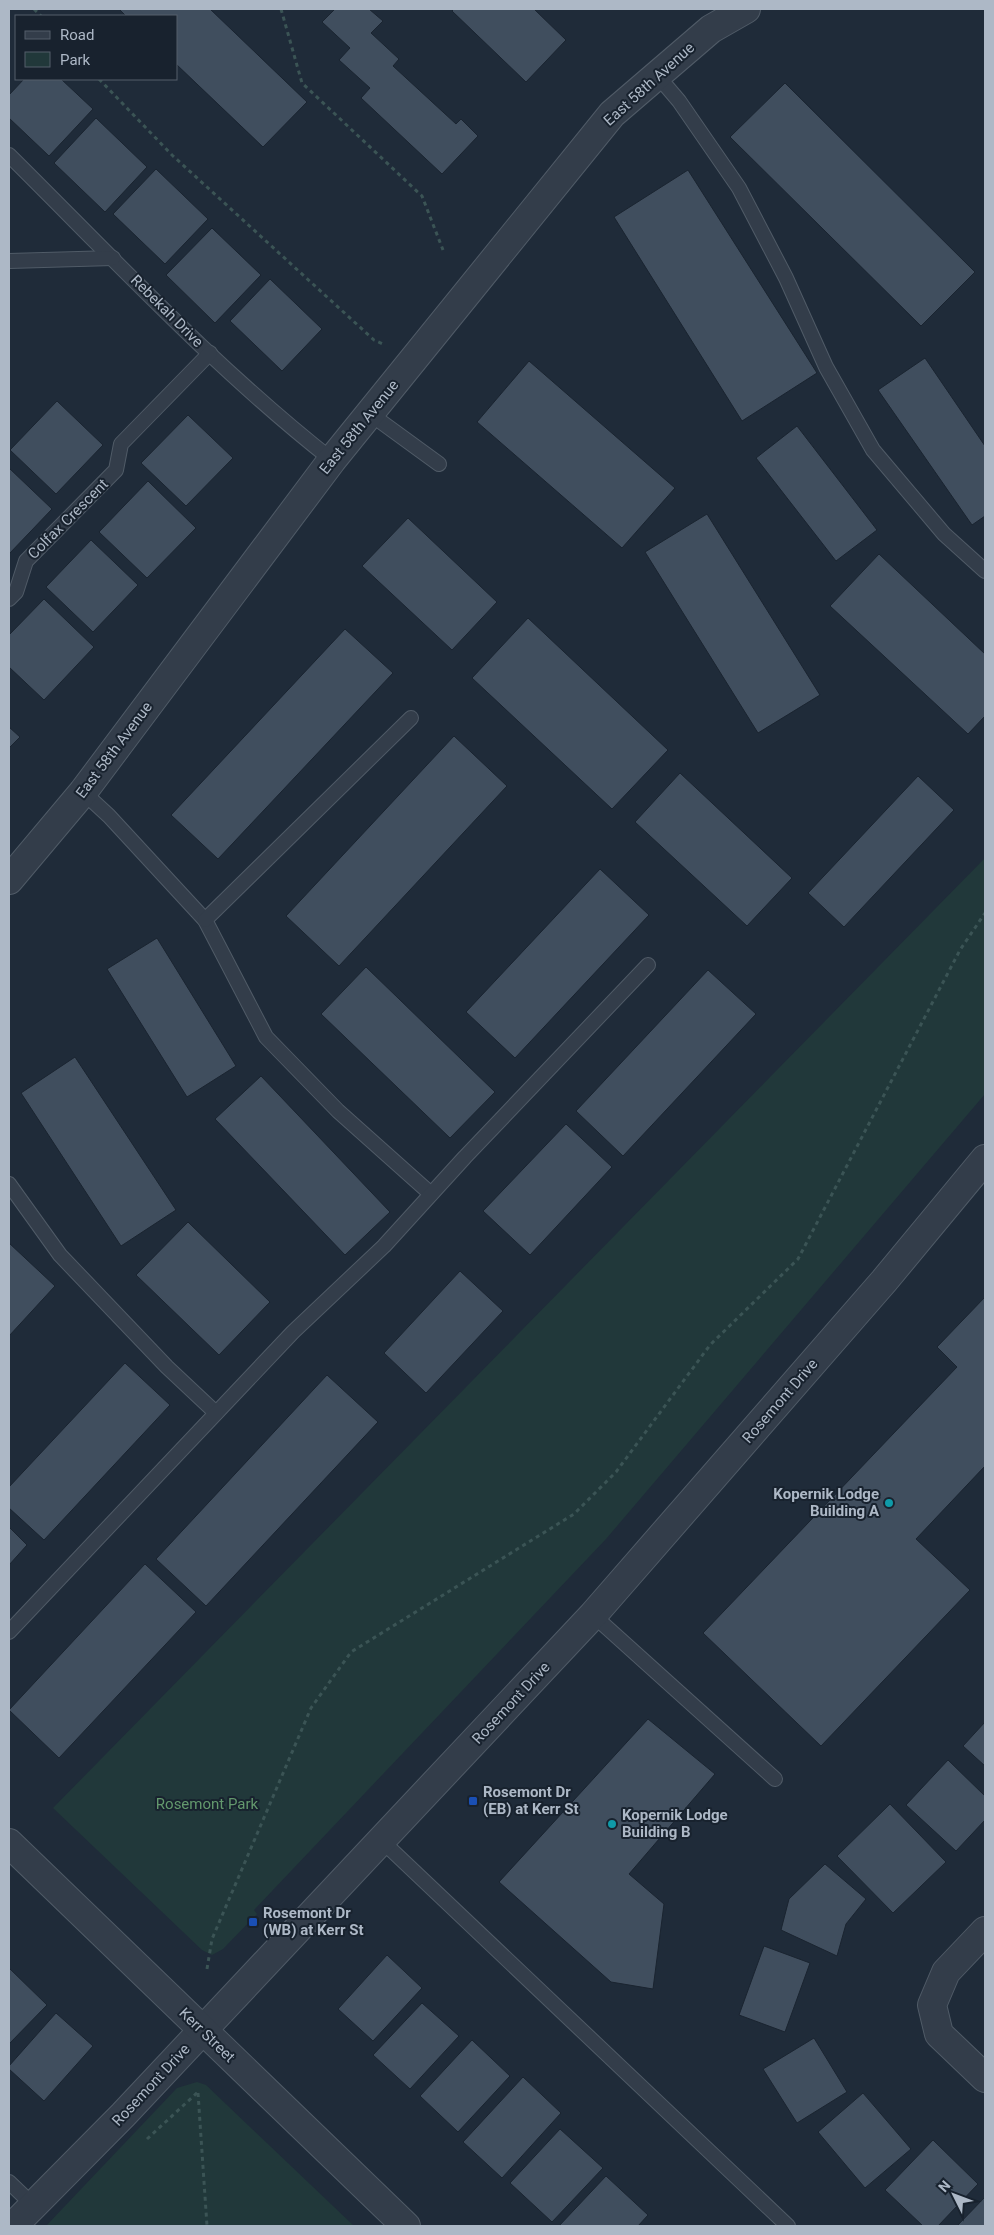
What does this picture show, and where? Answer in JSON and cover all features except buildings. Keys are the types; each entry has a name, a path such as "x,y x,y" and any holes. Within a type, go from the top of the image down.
{"street":[{"name":"East 58th Avenue","path":"9,880 83,792 332,460 612,114 656,74 711,29 746,9"},
{"name":"Rosemont Drive","path":"13,2226 123,2115 593,1615 884,1281 985,1159"},
{"name":"Kerr Street","path":"9,1843 406,2226"},
{"path":"985,1932 946,1972 932,2005 940,2034 985,2078"}],"lane":[{"path":"656,74 679,101 739,188 786,278 826,368 873,450 944,534 985,571"},
{"name":"Rebekah Drive","path":"9,155 210,354 302,436 332,460"},
{"path":"9,261 114,258"},
{"name":"Colfax Crescent","path":"9,599 16,592 26,561 116,470 121,444 210,354"},
{"path":"369,413 439,464"},
{"path":"205,920 411,718"},
{"path":"83,792 109,816 205,920 266,1037 338,1111 431,1194"},
{"path":"9,1632 293,1332 384,1246 648,965"},
{"path":"9,1184 60,1255 167,1367 216,1413"},
{"path":"593,1615 775,1779"},
{"path":"381,1840 788,2226"},
{"path":"9,2182 34,2206"}],"path":[{"path":"281,9 302,83 422,196 443,250"},
{"path":"100,80 172,154 254,232 374,340 386,345"},
{"path":"207,1969 212,1939 312,1708 351,1652 574,1514 616,1472 710,1345 798,1260 960,950 985,913"},
{"path":"198,2092 207,2226"}],"green space":[{"name":"Rosemont Park","path":"985,858 985,1094 606,1539 254,1910 257,1914 223,1949 212,1955 202,1950 53,1808"},
{"path":"197,2082 206,2085 354,2226 46,2226 177,2088"}],"place":[{"name":"Kopernik Lodge Building A","path":"889,1503"},
{"name":"Rosemont Dr (EB) at Kerr St","path":"473,1801"},
{"name":"Kopernik Lodge Building B","path":"612,1824"},
{"name":"Rosemont Dr (WB) at Kerr St","path":"253,1922"}]}
